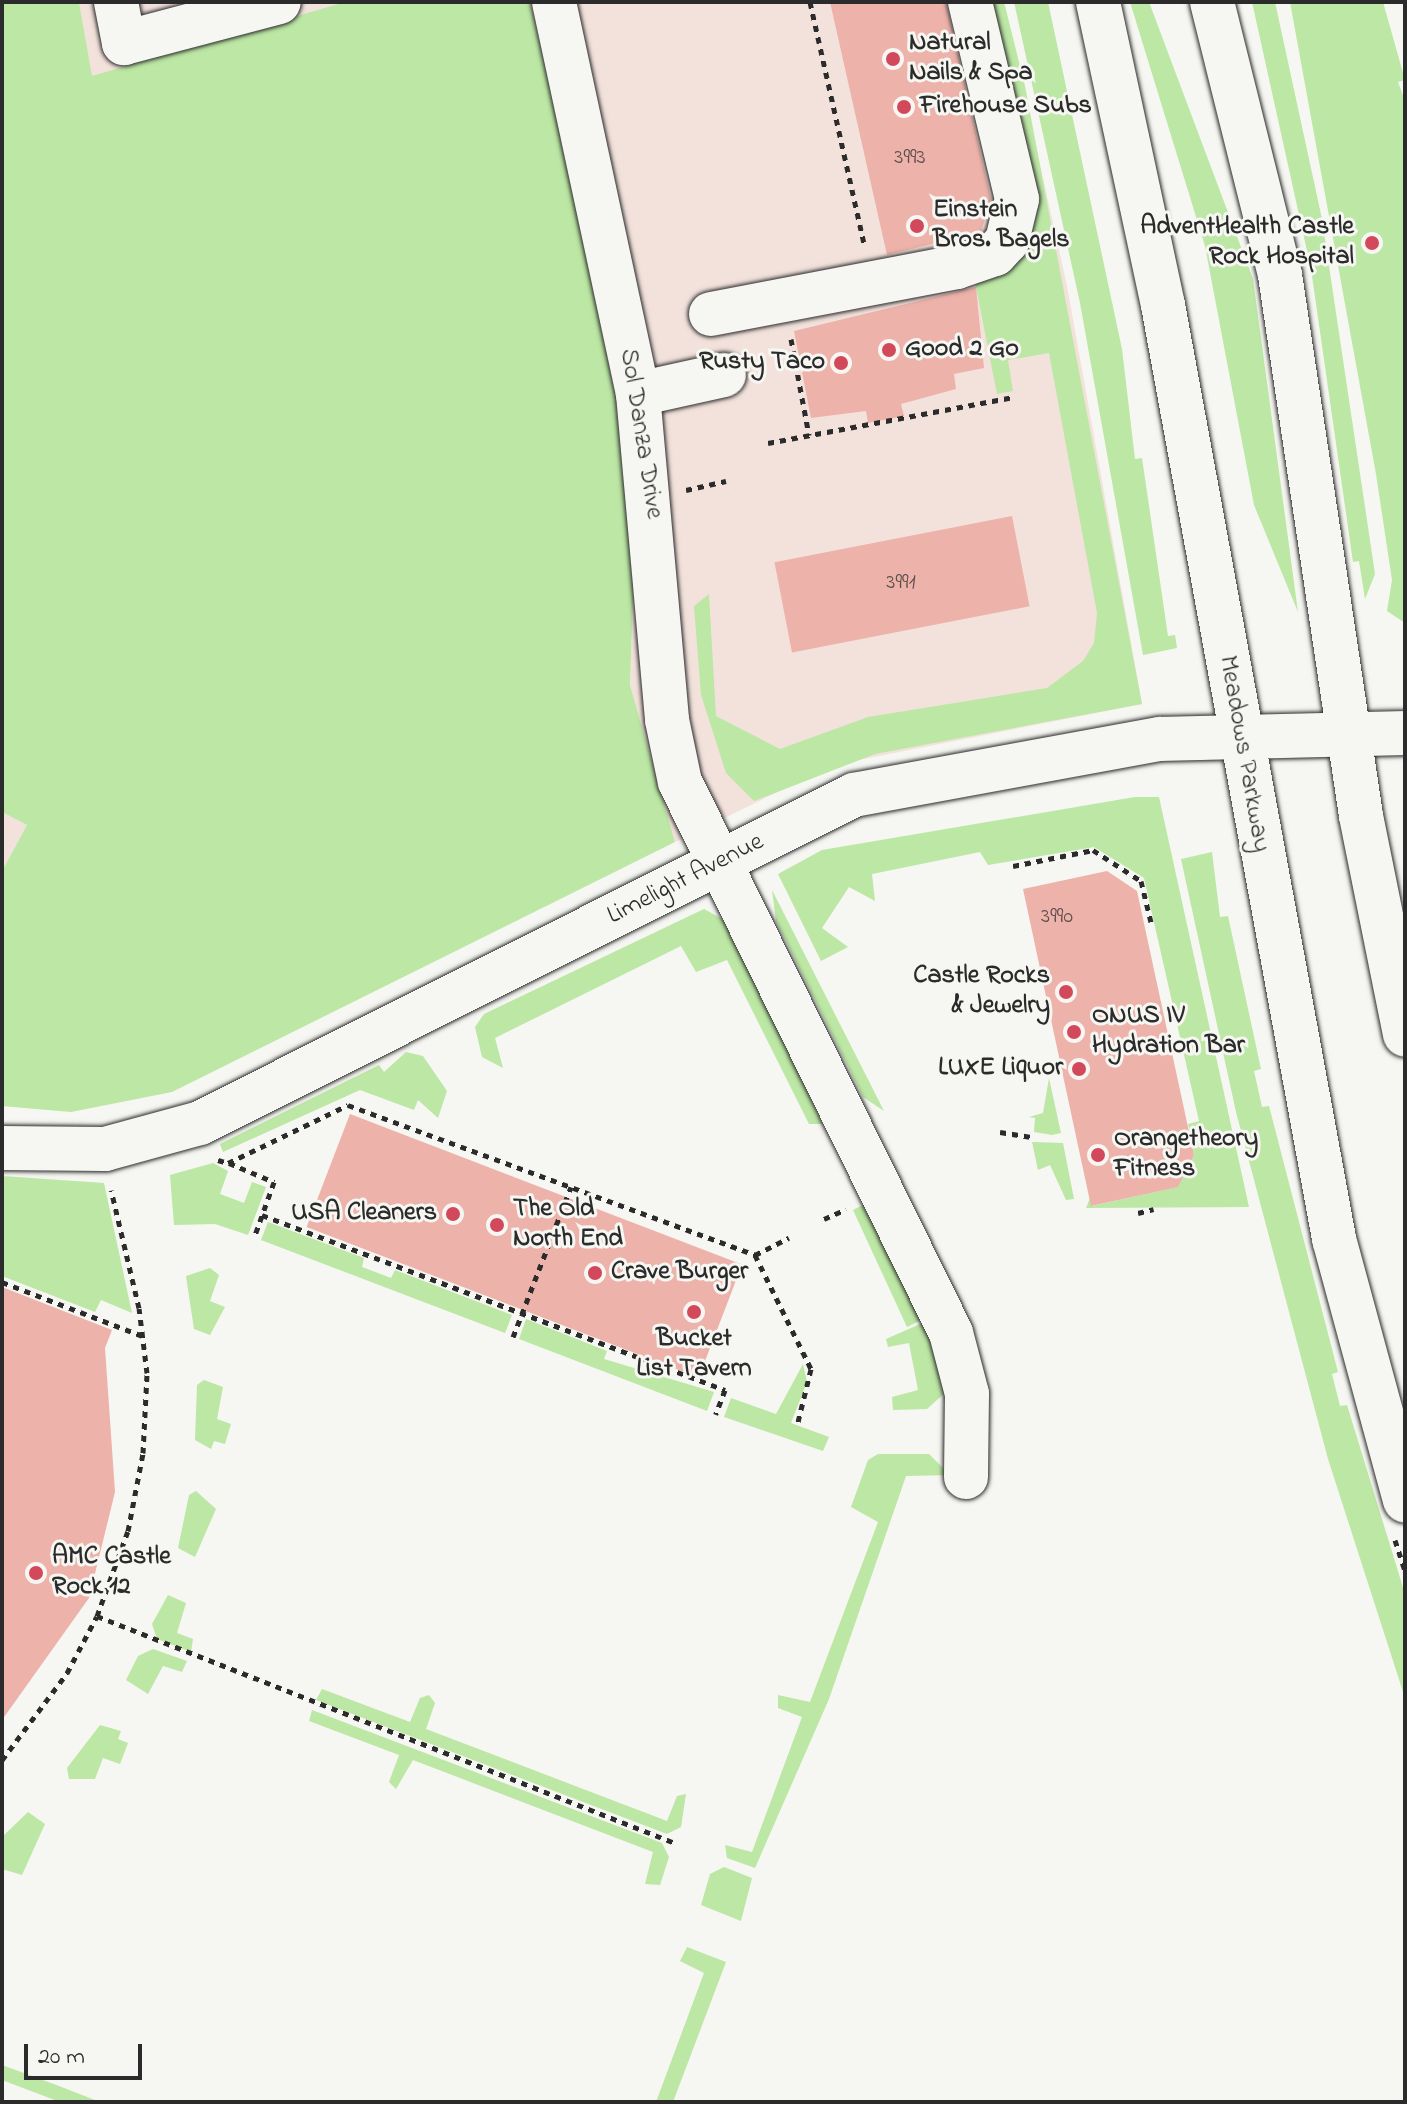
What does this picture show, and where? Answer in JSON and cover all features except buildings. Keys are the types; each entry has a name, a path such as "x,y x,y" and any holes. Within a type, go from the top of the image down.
{"main road":[{"path":"116,2 124,43 279,2"},
{"name":"Sol Danza Drive","path":"554,2 638,394 667,720 680,782 951,1333 967,1394 966,1477"},
{"path":"711,314 957,267 995,254 1007,241 1017,199 970,2"},
{"name":"Meadows Parkway","path":"1098,2 1163,305 1334,1239 1405,1501"},
{"path":"1212,2 1280,275 1348,734 1405,1035"},
{"path":"638,394 724,375"},
{"name":"Limelight Avenue","path":"2,1148 105,1149 200,1123 854,795 1160,739 1405,733"}],"path":[{"path":"810,2 867,256"},
{"path":"789,330 809,435"},
{"path":"768,443 1014,397"},
{"path":"683,494 726,481"},
{"path":"1013,866 1093,850 1141,881 1151,922"},
{"path":"228,1163 348,1105 755,1255 811,1369 798,1422"},
{"path":"1000,1132 1033,1137"},
{"path":"211,1157 274,1182 254,1238"},
{"path":"2,1760 67,1673 97,1616 128,1531 143,1453 143,1336 109,1185"},
{"path":"513,1337 571,1187"},
{"path":"1138,1213 1154,1209"},
{"path":"262,1215 725,1390 716,1414"},
{"path":"755,1255 789,1238"},
{"path":"2,1282 143,1336"},
{"path":"97,1616 675,1843"}],"shaded area":[{"path":"79,2 345,2 92,77"},
{"path":"530,2 1004,2 1067,286 1142,704 833,765 675,842 630,685 634,568"},
{"path":"2,812 27,825 2,871"}],"green space":[{"path":"2,2 79,2 92,76 345,2 530,2 625,405 634,568 630,685 675,842 172,1092 71,1112 2,1106 2,871 27,825 2,812"},
{"path":"981,2 1004,2 1025,86 1142,704 875,754 754,801 726,773 701,695 694,606 709,594 716,716 780,749 868,717 1047,688 1083,661 1094,643 1097,613 1049,353 1008,360 1013,391 997,394 975,282 1004,261"},
{"path":"1014,2 1048,2 1122,349 1135,459 1142,458 1168,636 1175,635 1177,648 1143,655 1080,303"},
{"path":"1130,2 1149,2 1253,279 1298,612 1254,505 1205,246"},
{"path":"1252,2 1275,2 1322,219 1375,574 1365,599 1359,561 1353,562 1311,269"},
{"name":"AdventHealth Castle Rock Hospital","path":"1290,2 1383,2 1405,80 1398,82 1405,101 1405,623 1387,611 1392,580 1376,474"},
{"path":"1135,797 1159,797 1249,1207 1086,1208 1090,1198 1092,1206 1177,1187 1194,1155 1188,1124 1199,1121 1144,878 1094,847 988,865 980,852 872,874 875,901 849,887 822,928 848,947 821,961 778,874 822,850"},
{"path":"1212,852 1220,917 1228,916 1261,1069 1254,1071 1262,1107 1269,1106 1338,1372 1332,1374 1340,1406 1347,1405 1405,1594 1405,1698 1328,1459 1236,1112 1181,859"},
{"path":"772,890 884,1111 863,1097 776,921"},
{"path":"704,909 726,921 823,1124 809,1124 727,960 696,972 681,946 495,1038 503,1068 482,1057 475,1027 484,1014"},
{"path":"406,1052 423,1056 447,1091 438,1118 418,1100 414,1110 360,1090 223,1152 220,1144 379,1065 384,1072"},
{"path":"1049,1078 1061,1133 1052,1135 1034,1132 1035,1118 1029,1117 1043,1113"},
{"path":"1032,1142 1063,1143 1074,1199 1066,1200 1050,1165 1038,1170"},
{"path":"213,1163 228,1171 220,1194 244,1203 252,1182 266,1187 248,1235 215,1224 174,1225 170,1175"},
{"path":"2,1176 104,1183 132,1313 101,1300 95,1312 2,1276"},
{"path":"865,1204 925,1318 907,1327 853,1210"},
{"path":"268,1222 364,1258 362,1267 391,1278 395,1270 512,1315 505,1333 261,1240"},
{"path":"210,1268 219,1275 210,1301 225,1307 210,1335 194,1329 186,1276"},
{"path":"526,1319 607,1351 604,1359 714,1392 707,1411 519,1339"},
{"path":"927,1321 947,1391 927,1409 893,1410 892,1397 918,1390 909,1343 888,1347 886,1339"},
{"path":"803,1364 807,1382 791,1423 829,1437 823,1451 724,1417 731,1398 776,1414"},
{"path":"204,1380 223,1387 217,1419 231,1424 225,1444 214,1441 211,1449 195,1440 197,1385"},
{"path":"878,1454 929,1454 950,1475 906,1476 829,1699 755,1868 727,1858 725,1845 752,1852 802,1717 778,1708 778,1695 810,1702 878,1522 851,1507 868,1460"},
{"path":"196,1491 216,1509 195,1557 178,1548 189,1495"},
{"path":"168,1595 186,1603 177,1633 193,1639 191,1652 157,1639 152,1624"},
{"path":"153,1649 187,1661 182,1672 163,1666 148,1694 126,1680 138,1656"},
{"path":"322,1689 410,1722 420,1698 429,1695 435,1703 426,1729 667,1821 677,1796 686,1794 681,1827 667,1834 316,1700"},
{"path":"312,1710 662,1843 669,1857 660,1885 645,1884 653,1852 413,1760 396,1789 389,1782 399,1755 309,1721"},
{"path":"100,1725 121,1731 118,1739 128,1743 120,1764 103,1758 95,1779 69,1779 67,1768"},
{"path":"28,1812 45,1824 22,1875 2,1869 2,1837"},
{"path":"724,1867 752,1878 741,1921 701,1905 710,1874"},
{"path":"687,1947 726,1962 673,2102 656,2102 704,1973 680,1961"},
{"path":"2,2065 100,2102 60,2102 2,2080"}],"place":[{"name":"Natural Nails & Spa","path":"893,59"},
{"name":"Firehouse Subs","path":"904,107"},
{"name":"Einstein Bros. Bagels","path":"917,226"},
{"name":"AdventHealth Castle Rock Hospital","path":"1372,243"},
{"name":"Good 2 Go","path":"889,350"},
{"name":"Rusty Taco","path":"841,363"},
{"name":"Castle Rocks & Jewelry","path":"1066,992"},
{"name":"ONUS IV Hydration Bar","path":"1074,1032"},
{"name":"LUXE Liquor","path":"1079,1069"},
{"name":"Orangetheory Fitness","path":"1098,1155"},
{"name":"USA Cleaners","path":"453,1214"},
{"name":"The Old North End","path":"497,1225"},
{"name":"Crave Burger","path":"595,1273"},
{"name":"Bucket List Tavern","path":"694,1312"},
{"name":"AMC Castle Rock 12","path":"36,1573"}]}
